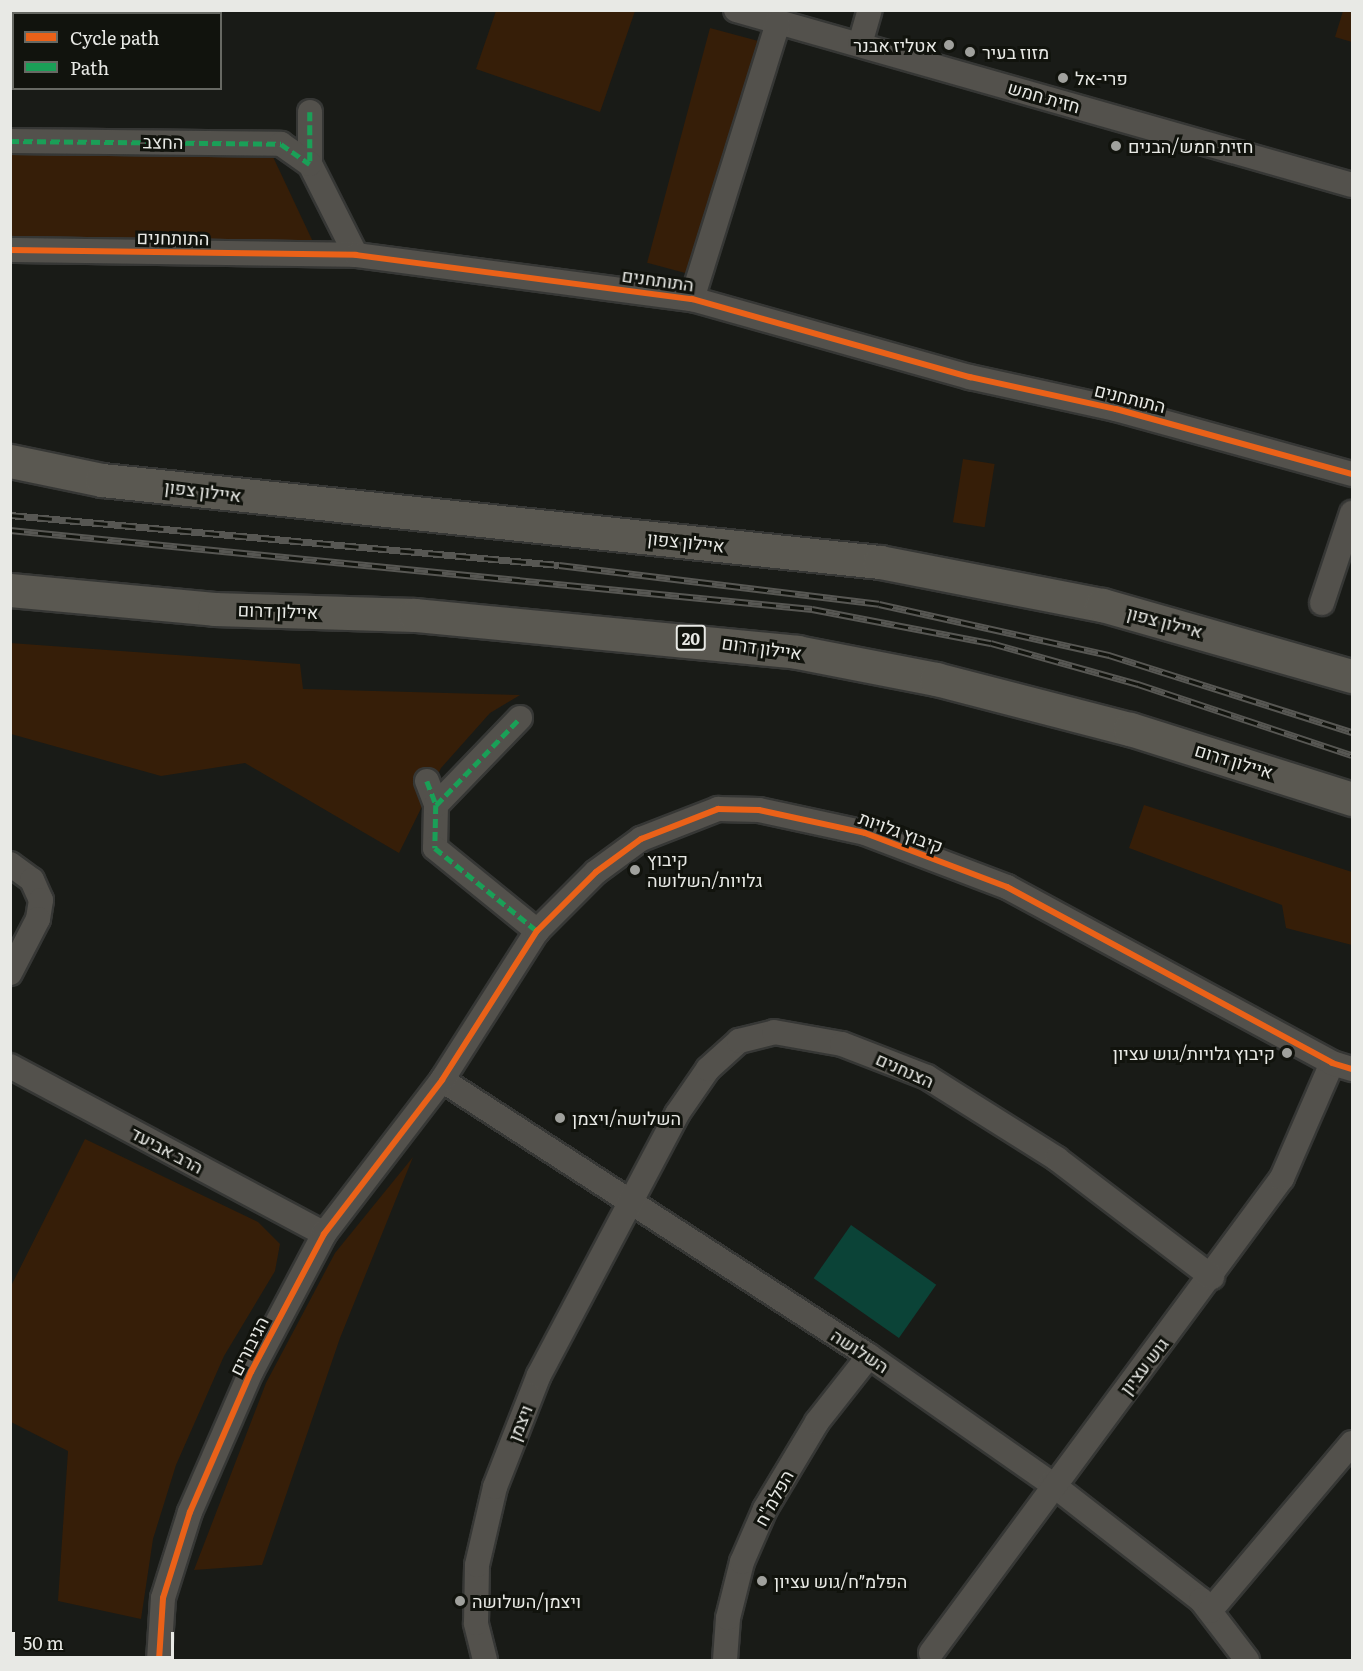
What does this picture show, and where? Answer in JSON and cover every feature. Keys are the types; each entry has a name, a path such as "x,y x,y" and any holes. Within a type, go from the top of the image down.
{"highway":[{"name":"איילון צפון","path":"10,461 102,480 880,562 1102,605 1353,676"},
{"name":"איילון דרום","path":"10,590 214,609 463,619 797,652 936,679 1130,729 1353,799"}],"street":[{"name":"חזית חמש","path":"736,10 1353,185"},
{"path":"860,44 870,10"},
{"name":"התותחנים","path":"692,299 778,23"},
{"name":"החצב","path":"310,112 310,164 356,255"},
{"name":"החצב","path":"10,141 281,144 310,164"},
{"name":"התותחנים","path":"10,250 356,255 692,299 970,377 1116,409 1353,474"},
{"path":"1322,603 1353,513"},
{"path":"436,805 520,717"},
{"path":"427,781 436,805 435,848 537,931"},
{"name":"קיבוץ גלויות","path":"442,1080 537,931 596,872 641,839 718,809 759,810 865,833 1007,887 1346,1069"},
{"path":"10,864 32,880 41,900 38,919 10,973"},
{"name":"הצנחנים","path":"627,1202 708,1069 739,1041 774,1032 842,1044 927,1077 1057,1159 1212,1277"},
{"name":"הרב אביעד","path":"10,1066 324,1234"},
{"name":"גוש עציון","path":"931,1653 1052,1484 1212,1277 1282,1179 1346,1069"},
{"name":"השלושה","path":"442,1080 627,1202 869,1356 1052,1484 1210,1611 1248,1660"},
{"name":"הגיבורים","path":"159,1660 163,1598 190,1512 251,1372 324,1234 442,1080"},
{"name":"ויצמן","path":"485,1660 476,1623 477,1565 495,1487 539,1376 627,1202"},
{"name":"הפלמ\"ח","path":"725,1660 728,1618 742,1562 765,1509 818,1422 869,1356"},
{"path":"1210,1611 1353,1443"}],"shaded area":[{"path":"496,11 635,11 600,112 476,69"},
{"path":"1343,11 1352,11 1352,42 1335,37"},
{"path":"710,28 759,41 696,276 647,263"},
{"path":"11,141 267,144 314,244 11,238"},
{"path":"963,459 995,464 985,527 953,522"},
{"path":"10,643 300,664 303,689 520,695 490,713 441,768 399,853 245,763 161,776 11,734"},
{"path":"1144,805 1352,872 1352,945 1286,928 1282,905 1129,848"},
{"path":"85,1139 258,1222 280,1244 275,1271 224,1356 176,1465 153,1539 141,1619 58,1601 68,1451 11,1422 11,1286"},
{"path":"413,1157 340,1338 262,1565 194,1570 266,1383 335,1253"},
{"path":"851,1225 936,1285 899,1338 814,1278"}],"railway":[{"path":"10,515 559,565 879,604 1109,655 1352,732"},
{"path":"10,530 812,609 991,643 1138,684 1352,755"}],"marked path":[{"path":"310,112 310,164"},
{"path":"10,141 281,144 310,164"},
{"path":"436,805 520,718"},
{"path":"427,781 436,805 435,848 537,931"}],"cycle path":[{"path":"10,250 356,255 692,299 970,377 1116,409 1352,474"},
{"path":"159,1660 163,1598 190,1512 251,1372 324,1234 442,1080 537,931 596,872 641,839 718,809 759,810 865,833 1007,887 1332,1063 1352,1069"}],"place":[{"name":"אטליז אבנר","path":"949,45"},
{"name":"מזוז בעיר","path":"970,52"},
{"name":"פרי-אל","path":"1063,78"},
{"name":"חזית חמש/הבנים","path":"1116,146"},
{"name":"קיבוץ גלויות/השלושה","path":"635,870"},
{"name":"קיבוץ גלויות/גוש עציון","path":"1287,1053"},
{"name":"השלושה/ויצמן","path":"560,1118"},
{"name":"הפלמ״ח/גוש עציון","path":"762,1581"},
{"name":"ויצמן/השלושה","path":"460,1601"}]}
